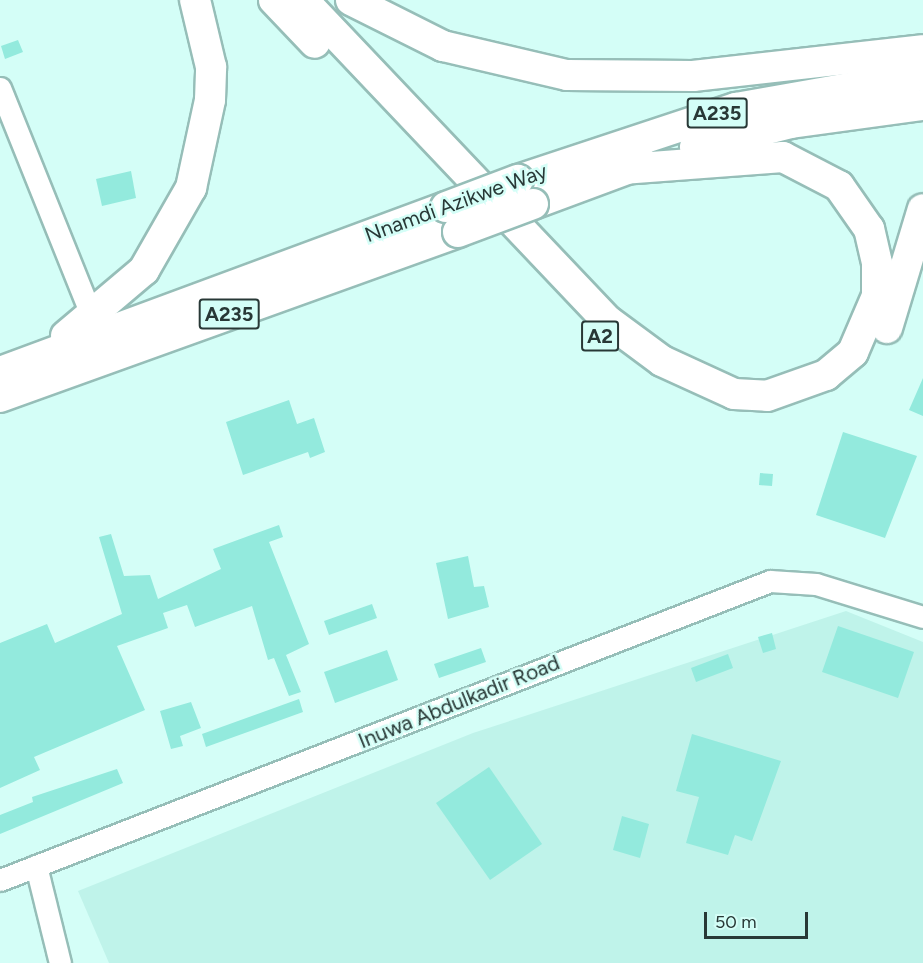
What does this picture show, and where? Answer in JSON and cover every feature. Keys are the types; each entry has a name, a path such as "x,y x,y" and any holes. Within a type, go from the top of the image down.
{"highway":[{"path":"13,367 93,319 160,249 178,219 203,155 211,68 195,0"},
{"name":"A2","path":"274,0 580,318 642,369 698,400 761,416 813,404 838,390 873,353 887,328 923,209"},
{"path":"303,0 608,321 662,361 734,394 767,396 826,375 853,352 877,296 877,263 860,209 839,186 783,157 625,169"},
{"path":"351,0 443,46 567,75 693,76 923,50"},
{"name":"Nnamdi Azikwe Way","path":"13,367 452,219 736,108 923,75"},
{"name":"Nnamdi Azikwe Way","path":"526,192 625,169 791,123 923,105"},
{"name":"Nnamdi Azikwe Way","path":"0,397 452,219"}],"street":[{"path":"0,88 93,319"},
{"name":"Inuwa Abdulkadir Road","path":"0,880 770,581 816,584 923,617"},
{"path":"36,866 60,963"}],"shaded area":[{"path":"846,611 923,642 923,963 109,963 78,891 473,733"}],"building":[{"path":"18,40 23,52 5,59 1,46"},
{"path":"131,171 136,198 102,206 96,179"},
{"path":"923,378 923,416 909,410"},
{"path":"289,400 297,424 314,418 325,452 310,458 308,452 243,475 226,422"},
{"path":"843,432 917,456 885,538 816,515"},
{"path":"760,473 773,474 772,486 759,485"},
{"path":"279,525 283,537 269,542 309,644 286,655 301,692 289,696 274,658 268,660 252,606 195,627 187,605 163,613 168,628 117,646 145,710 34,757 40,770 0,788 0,643 47,624 55,643 122,614 99,537 111,534 124,576 150,575 158,599 221,569 213,549"},
{"path":"468,556 474,587 484,586 489,607 448,619 436,563"},
{"path":"372,604 377,618 329,635 324,621"},
{"path":"838,626 914,652 898,698 822,672"},
{"path":"772,633 776,649 763,653 758,637"},
{"path":"481,648 486,662 439,678 434,664"},
{"path":"387,650 398,680 335,703 324,672"},
{"path":"728,654 733,668 696,682 691,668"},
{"path":"299,699 303,712 206,747 202,734"},
{"path":"191,702 201,728 180,736 183,746 171,749 160,711"},
{"path":"692,734 781,761 752,841 735,835 728,855 686,843 699,797 676,791"},
{"path":"489,767 542,844 490,880 436,803"},
{"path":"117,769 123,783 0,834 0,815 33,802 32,797"},
{"path":"622,816 649,824 640,858 613,850"}]}
